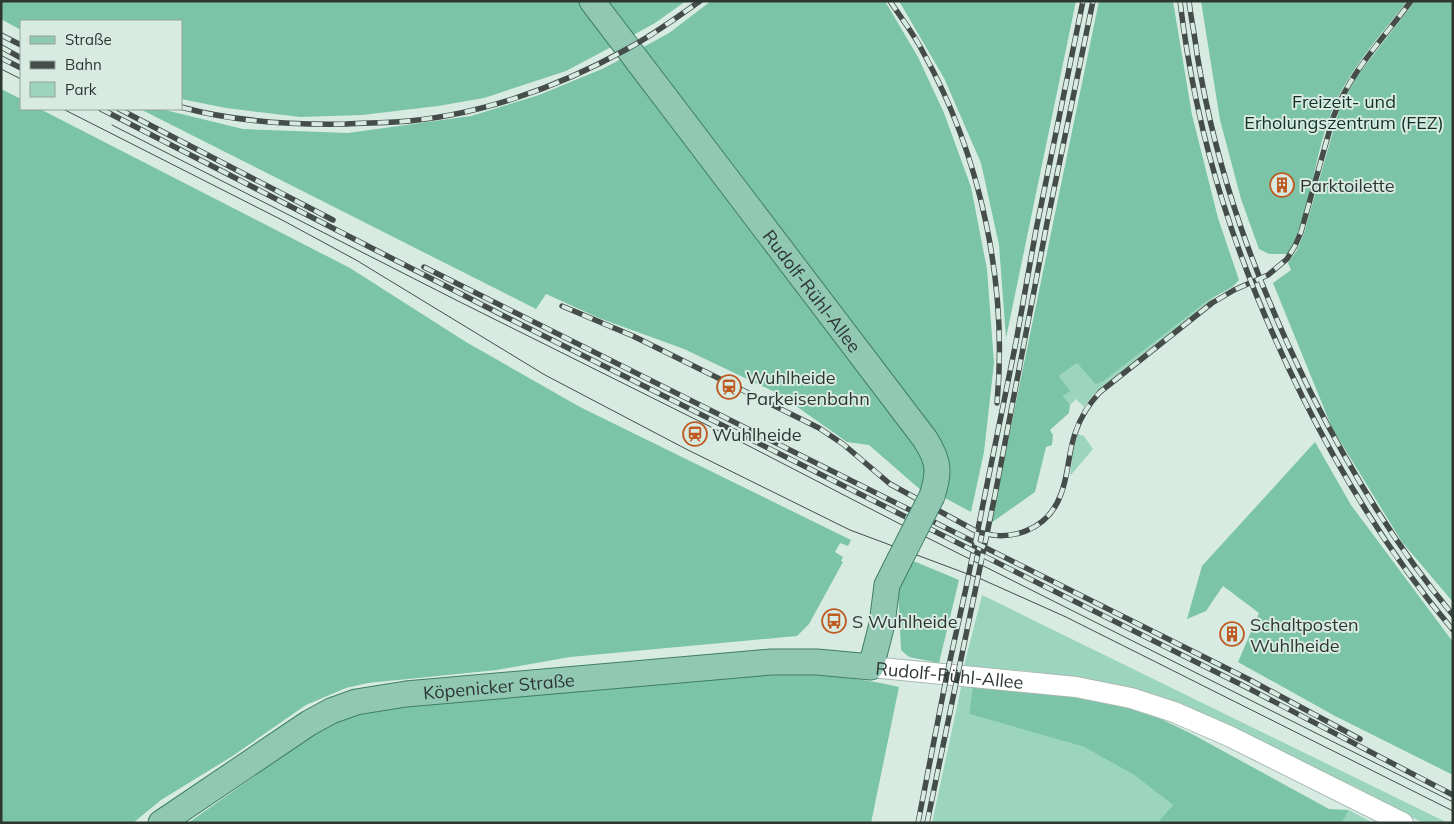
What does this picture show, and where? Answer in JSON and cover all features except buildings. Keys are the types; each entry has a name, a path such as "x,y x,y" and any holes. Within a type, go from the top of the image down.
{"main road":[{"name":"Rudolf-Rühl-Allee","path":"592,1 926,439 932,450 937,463 938,478 932,496 887,586 882,624 871,667"},
{"name":"Köpenicker Straße","path":"161,823 309,723 331,711 356,702 406,694 771,662 810,661 871,667"}],"street":[{"name":"Rudolf-Rühl-Allee","path":"871,667 1076,687 1131,698 1174,712 1231,737 1403,823"}],"green space":[{"path":"1,1 582,1 615,45 566,71 484,98 438,106 362,115 300,117 226,108 182,99 182,20 20,20 20,29 1,19"},
{"path":"600,1 686,1 655,23 628,38"},
{"path":"711,1 885,1 918,57 944,113 971,187 987,269 994,363 984,452 971,512 943,497 949,477 638,50 669,33"},
{"path":"899,1 1076,1 1006,338 999,245 981,163 944,78"},
{"path":"1099,1 1173,1 1192,115 1218,218 1239,280 1232,287 1207,301 1102,382 1095,384 1077,363 1059,376 1070,391 1063,396 1070,405 1069,413 1050,430 1053,435 1052,445 1046,447 1035,492 991,523"},
{"path":"1201,1 1407,1 1359,63 1335,104 1322,141 1303,218 1288,254 1269,254 1259,249 1241,199 1220,120"},
{"name":"Freizeit- und Erholungszentrum (FEZ)","path":"1415,1 1453,1 1453,602 1402,542 1332,428 1273,283 1291,270 1288,263 1297,250 1304,233 1340,107 1357,76"},
{"name":"Wuhlheide","path":"625,57 916,448 927,467 923,492 869,445 847,442 779,394 684,349 599,318 546,294 536,309 142,110 165,110 243,129 348,133 471,116 539,95 602,69"},
{"name":"Wuhlheide","path":"1,89 20,98 20,110 42,110 350,268 466,342 580,407 851,540 848,546 840,543 835,552 843,557 841,561 843,562 809,624 797,636 570,657 497,670 368,683 346,688 306,705 231,757 161,800 133,823 1,823"},
{"path":"1215,297 1105,384 1084,407 1076,399 1070,405 1063,396 1069,391 1059,376 1077,363 1095,384"},
{"path":"1078,434 1084,436 1093,449 1070,476 1073,452"},
{"path":"1315,442 1351,505 1453,642 1453,775 1335,716 1238,662 1259,613 1223,586 1206,611 1187,619 1202,566"},
{"path":"911,560 959,580 939,663 909,657 901,650 898,588"},
{"path":"982,595 1448,823 1423,823 1350,784 1332,780 1072,677 1029,671 964,666"},
{"path":"772,674 836,677 899,687 871,823 188,823 314,734 334,723 356,715 409,706"},
{"path":"962,683 973,685 969,714 1084,747 1134,775 1173,805 1157,823 932,823"},
{"path":"973,685 1075,695 1144,711 1192,734 1329,809 1349,810 1342,823 1157,823 1173,805 1134,775 1084,747 969,714"},
{"path":"1349,810 1373,823 1342,823"}],"tram line":[{"path":"1,69 20,78"},
{"path":"65,110 284,221 356,260 545,375 686,449 850,530 981,579 1066,617 1453,811"},
{"path":"112,125 1453,802"}],"railway":[{"path":"182,107 263,122 305,124 395,122 455,114 515,98 572,76 637,44 700,1"},
{"path":"890,1 912,32 943,92 961,134 975,178 986,222 994,268 998,313 997,403"},
{"path":"918,823 1083,1"},
{"path":"927,823 995,495 1047,223 1093,1"},
{"path":"1180,1 1187,54 1209,155 1223,204 1258,300 1302,396 1352,488 1389,546 1453,630"},
{"path":"1189,1 1205,99 1227,185 1256,269 1273,310 1311,393 1358,480 1412,563 1453,615"},
{"path":"562,306 633,336 819,428 843,444 890,484 974,530 1000,535 1013,535 1025,531 1037,525 1055,507 1066,479 1071,446 1078,426 1086,410 1100,392 1212,303 1234,290 1268,275 1287,259 1301,232 1333,118 1340,102 1357,71 1411,1"},
{"path":"1,35 20,44"},
{"path":"1,47 20,57"},
{"path":"1,58 20,68"},
{"path":"103,110 508,318 1246,687 1453,795"},
{"path":"121,110 333,220"},
{"path":"424,267 1250,680 1360,739"}],"place":[{"name":"Parktoilette","path":"1282,185"},
{"name":"Wuhlheide Parkeisenbahn","path":"729,387"},
{"name":"Wuhlheide","path":"695,434"},
{"name":"S Wuhlheide","path":"834,621"},
{"name":"Schaltposten Wuhlheide","path":"1232,634"}]}
